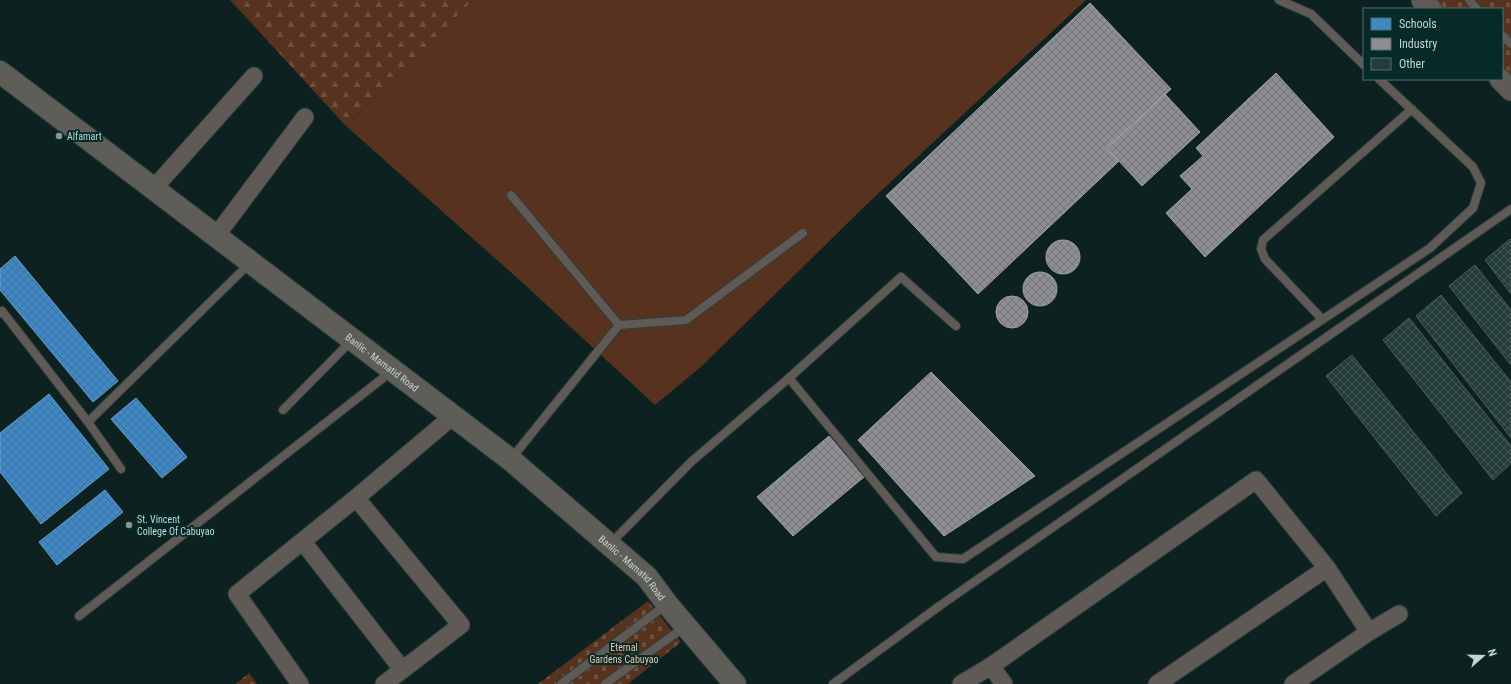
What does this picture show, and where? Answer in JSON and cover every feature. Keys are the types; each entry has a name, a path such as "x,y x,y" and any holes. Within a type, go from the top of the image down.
{"main road":[{"name":"Banlic - Mamatid Road","path":"0,72 353,339 510,460 647,577 667,604 735,684"}],"street":[{"path":"1422,0 1430,8"},
{"path":"154,188 254,76"},
{"path":"1501,80 1511,90"},
{"path":"216,236 305,117"},
{"path":"300,684 237,594 303,542 453,416"},
{"path":"962,684 991,666 1256,480 1327,568 1370,632"},
{"path":"356,498 461,625 384,684"},
{"path":"303,542 402,670"},
{"path":"1157,684 1327,568"},
{"path":"1293,684 1399,614"},
{"path":"991,666 1004,684"}],"lane":[{"path":"1279,0 1311,14 1363,63"},
{"path":"1469,0 1476,8"},
{"path":"1503,36 1511,44"},
{"path":"789,378 936,557 963,559 1430,248 1473,208 1481,183 1473,167 1380,80"},
{"path":"1322,319 1265,259 1262,249 1263,240 1412,109"},
{"path":"511,195 619,325"},
{"path":"833,684 938,606 1511,209"},
{"path":"510,460 619,325 686,320 802,233"},
{"path":"88,422 251,262"},
{"path":"609,545 692,462 789,378 901,277 956,326"},
{"path":"0,313 2,312 88,422 121,469"},
{"path":"283,410 353,339"},
{"path":"79,616 393,370"},
{"path":"561,684 667,604"},
{"path":"605,684 686,626"}],"green space":[{"path":"230,0 473,0 346,126"},
{"path":"473,0 1086,0 866,205 703,365 655,405 524,284 346,126"},
{"path":"1433,0 1511,0 1511,79 1503,71 1503,8 1441,8"},
{"name":"Eternal Gardens Cabuyao","path":"648,601 681,642 628,684 538,684"},
{"path":"249,673 257,684 236,684"}],"building: Schools":[{"path":"15,256 118,381 93,402 0,290 0,269"},
{"path":"49,394 109,469 41,524 0,472 0,433"},
{"path":"136,398 187,457 162,478 111,419"},
{"path":"105,490 123,512 57,565 39,542"}],"building: Industry":[{"path":"1090,3 1171,89 1107,148 1119,161 978,294 886,196"},
{"path":"1276,73 1334,137 1205,257 1166,213 1192,189 1180,176 1203,156 1196,148"},
{"path":"1165,94 1200,132 1142,186 1107,148"},
{"path":"1063,240 1075,245 1080,257 1075,269 1063,274 1051,269 1046,257 1051,245"},
{"path":"1040,272 1052,277 1057,289 1052,301 1040,306 1028,301 1023,289 1028,277"},
{"path":"1009,296 1015,296 1024,300 1028,312 1024,324 1015,328 1009,328 1000,324 996,315 996,309 1000,300"},
{"path":"931,372 1035,476 944,536 858,440"},
{"path":"829,436 864,477 793,536 757,497"}],"building: Other":[{"path":"1510,239 1511,240 1511,294 1485,260"},
{"path":"1475,265 1511,310 1511,365 1449,286"},
{"path":"1441,295 1511,382 1511,438 1416,316"},
{"path":"1409,318 1511,446 1511,463 1493,480 1383,340"},
{"path":"1352,355 1462,493 1436,516 1326,376"}],"place":[{"name":"Alfamart","path":"59,136"},
{"name":"St. Vincent College Of Cabuyao","path":"129,525"}]}
